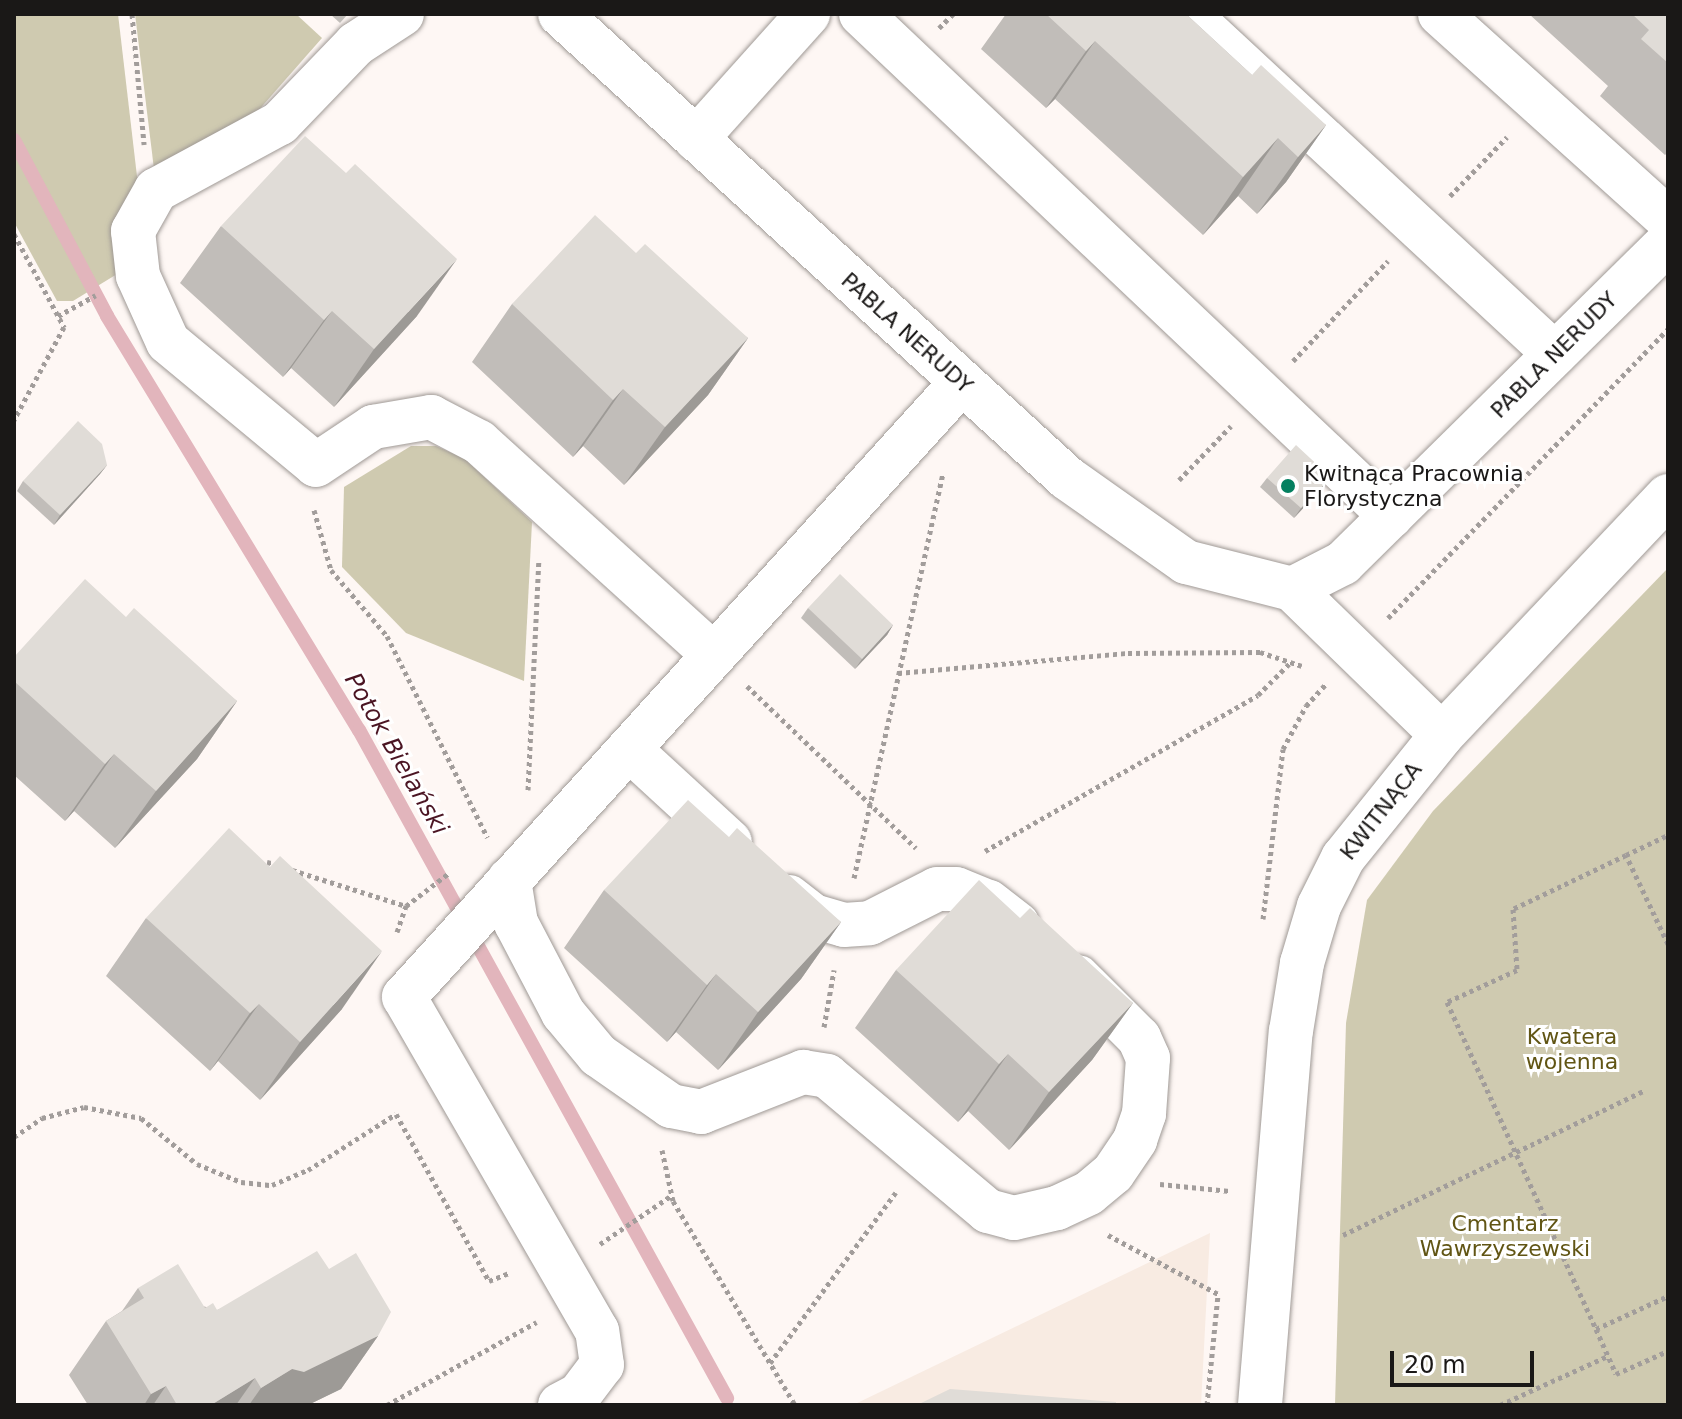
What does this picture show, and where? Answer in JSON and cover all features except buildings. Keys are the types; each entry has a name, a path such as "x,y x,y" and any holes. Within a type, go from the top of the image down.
{"street":[{"path":"402,14 356,44 280,123 211,157 156,190 133,231 137,270 168,342 316,465 373,427 431,417 479,442 714,655"},
{"name":"PABLA NERUDY","path":"560,14 1067,478 1186,562 1292,589 1442,735"},
{"path":"696,139 808,14"},
{"path":"861,14 1391,516"},
{"path":"1188,14 1555,354"},
{"path":"1440,14 1668,219"},
{"name":"PABLA NERUDY","path":"1292,589 1343,563 1668,242"},
{"path":"560,1405 579,1395 602,1365 597,1331 404,997 961,383"},
{"name":"KWITNĄCA","path":"1260,1405 1282,1107 1302,963 1319,906 1343,858 1442,735 1668,496"},
{"path":"507,883 520,934 563,1013 598,1055 671,1106 688,1112 712,1109 803,1072 816,1073 837,1083 988,1211 1014,1218 1057,1208 1089,1193 1113,1173 1135,1140 1144,1114 1148,1058 1139,1038 1013,920 989,902 949,882 870,923 827,923 800,908 629,749"}],"path":[{"path":"132,14 150,200"},
{"path":"1179,480 1539,103"},
{"path":"14,234 64,327 14,420"},
{"path":"58,316 81,303"},
{"path":"816,1073 870,802 943,474 908,441"},
{"path":"316,465 314,518 331,570 387,636 507,883"},
{"path":"507,883 542,499"},
{"path":"898,673 1128,653 1260,652 1305,667"},
{"path":"714,655 870,802 949,882 1258,695 1291,662"},
{"path":"1668,835 1513,909 1517,970 1447,1002 1616,1374 1668,1351"},
{"path":"1626,855 1668,944"},
{"path":"267,862 406,906 458,866"},
{"path":"1343,1235 1643,1091"},
{"path":"671,1106 661,1145 672,1195 795,1405"},
{"path":"14,1137 42,1118 84,1107 141,1118 197,1164 241,1182 272,1185 308,1170 396,1114 489,1281 515,1270"},
{"path":"770,1363 923,1156"},
{"path":"1113,1173 1133,1181 1230,1191"},
{"path":"611,1237 672,1195"},
{"path":"1057,1208 1218,1294"},
{"path":"1596,1329 1668,1296"},
{"path":"387,1405 544,1318"},
{"path":"1500,1405 1608,1356"}],"shaded area":[{"path":"1210,1233 1201,1405 853,1405"}],"green space":[{"path":"14,14 118,14 138,185 122,271 73,301 57,301 14,222"},
{"path":"135,14 296,14 322,38 251,119 154,169"},
{"path":"411,446 436,446 465,459 532,522 524,681 406,633 342,567 344,487"},
{"name":"Cmentarz Wawrzyszewski","path":"1668,568 1668,1405 1335,1405 1346,1023 1367,900 1433,811"}],"waterway":[{"name":"Potok Bielański","path":"14,140 107,316 359,730 727,1398"}],"place":[{"name":"Kwitnąca Pracownia Florystyczna","path":"1288,486"}],"park label":[{"name":"Kwatera wojenna","path":"1572,1048"}]}
